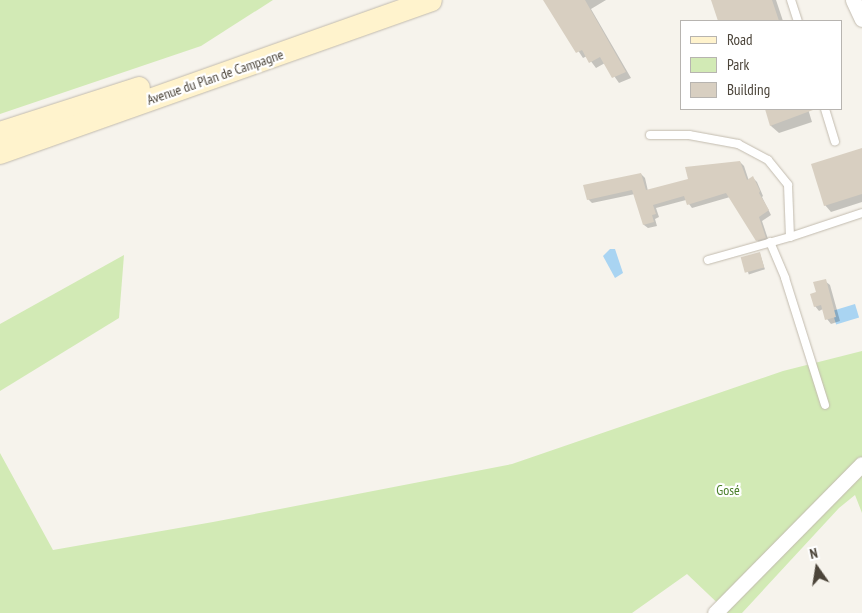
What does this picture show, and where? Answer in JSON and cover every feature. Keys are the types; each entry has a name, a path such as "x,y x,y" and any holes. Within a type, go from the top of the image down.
{"main road":[{"name":"Avenue du Plan de Campagne","path":"0,133 174,77 390,0"},
{"name":"Avenue du Plan de Campagne","path":"0,154 431,0"}],"street":[{"path":"853,0 862,19"},
{"path":"715,613 862,464"}],"lane":[{"path":"791,0 798,20"},
{"path":"825,110 835,142"},
{"path":"650,135 689,135 738,144 768,160 788,185 790,237"},
{"path":"708,260 790,237 862,213"},
{"path":"770,242 786,278 825,405"}],"green space":[{"path":"0,0 273,0 201,46 0,114"},
{"path":"124,255 119,318 0,391 0,324"},
{"name":"Gosé","path":"862,351 862,513 855,495 839,508 742,613 728,613 687,574 632,613 0,613 0,453 53,550 213,522 512,464 783,371"}],"water":[{"path":"610,249 615,249 623,273 615,278 603,256"},
{"path":"855,304 859,317 836,324 832,311"}],"building":[{"path":"543,0 585,0 626,72 612,78 600,57 589,63 582,50 576,53"},
{"path":"711,0 772,0 779,20 718,20"},
{"path":"765,110 813,110 770,126"},
{"path":"862,148 862,194 824,206 811,164"},
{"path":"740,161 747,180 753,176 760,191 759,193 769,210 759,217 766,238 756,241 726,193 687,205 684,196 653,205 656,214 652,215 654,222 643,225 632,190 587,200 583,185 641,173 646,190 688,179 685,167"},
{"path":"760,252 764,267 745,273 741,257"},
{"path":"826,279 836,317 825,320 821,305 814,307 810,294 816,292 813,282"}]}
